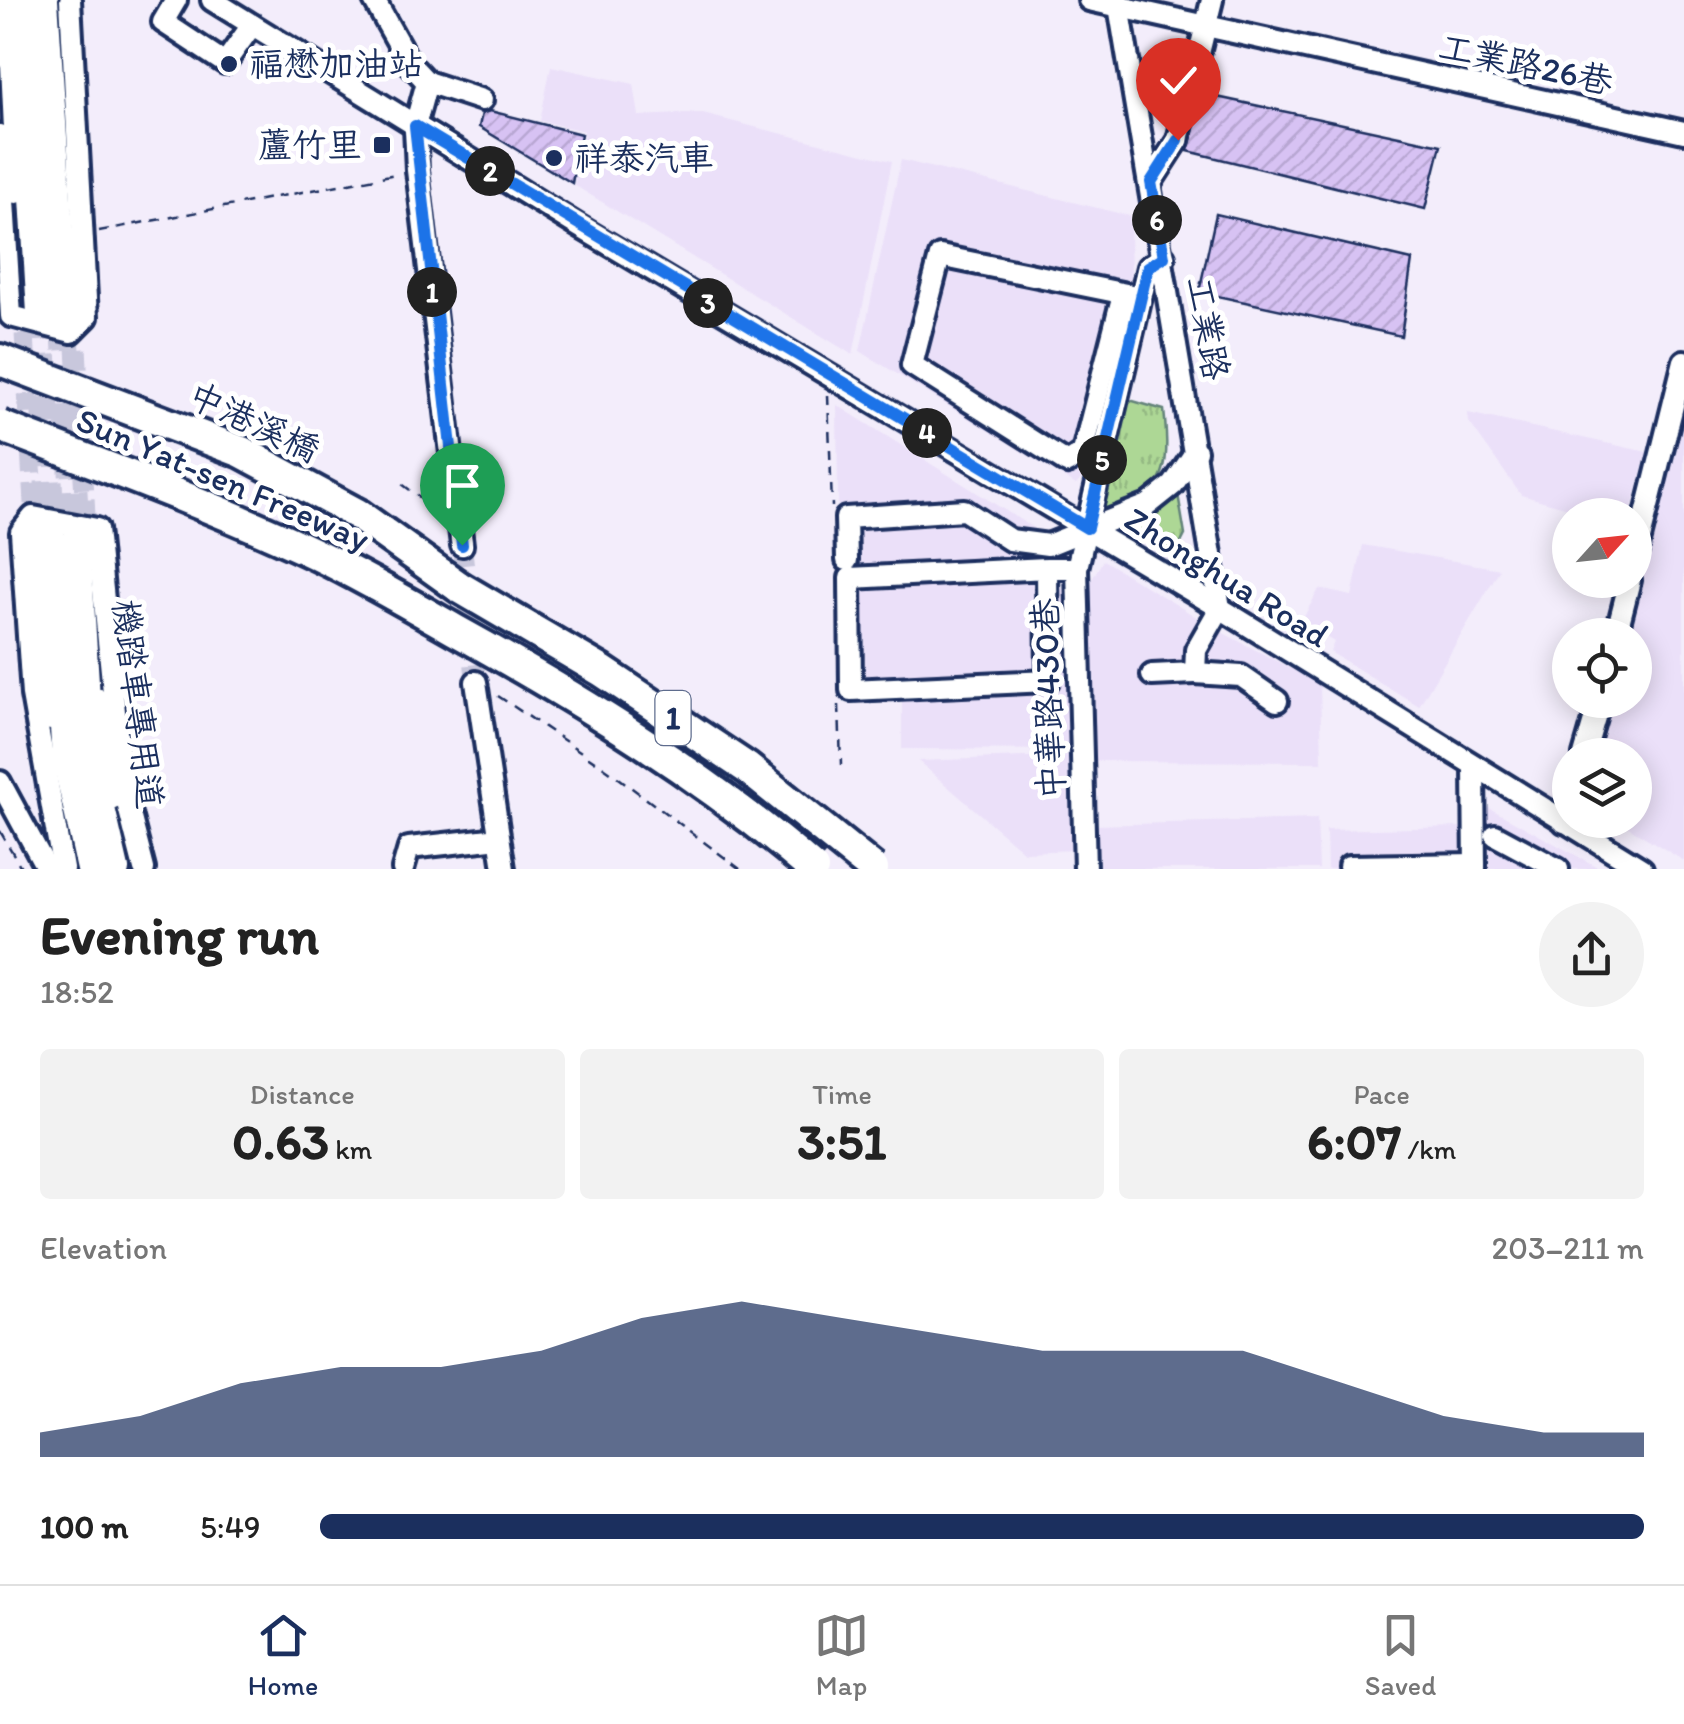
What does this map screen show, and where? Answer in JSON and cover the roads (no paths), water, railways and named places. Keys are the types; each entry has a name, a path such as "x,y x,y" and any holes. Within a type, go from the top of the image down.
{"highway":[{"name":"中港溪橋","path":"0,360 242,452 357,514 459,587 602,671 747,768 873,869"},
{"name":"Sun Yat-sen Freeway","path":"0,426 228,515 313,553 432,617 532,672 672,762 814,869"}],"main road":[{"path":"22,0 51,315"},
{"path":"44,0 51,315"},
{"path":"62,539 66,757 91,869"},
{"path":"62,539 90,761 115,869"}],"street":[{"path":"8,0 51,315"},
{"path":"51,315 57,0"},
{"path":"0,135 11,316 72,332 86,317 70,0"},
{"name":"Zhonghua Road","path":"212,0 415,126 1220,608 1474,767 1552,805"},
{"path":"374,0 410,64 427,82 482,100"},
{"name":"工業路26巷","path":"1089,0 1684,132"},
{"path":"1151,182 1178,140 1212,0"},
{"name":"工業路","path":"1118,4 1164,257 1220,608"},
{"path":"169,12 229,58 252,25"},
{"path":"427,82 415,126 417,170 462,545"},
{"path":"1132,296 940,256 912,366 1068,463 1083,452 1132,296 1148,267 1164,257"},
{"name":"中華路430巷","path":"1085,869 1077,568 1132,296"},
{"path":"1650,498 1684,362"},
{"path":"848,560 846,518 964,510 1010,540 1048,546 1148,505 1174,485 1196,451"},
{"path":"62,869 32,695 21,532 33,518 97,530 122,783 144,869"},
{"path":"62,539 50,712 74,869"},
{"name":"機踏車專用道","path":"62,539 107,776 131,869"},
{"path":"1046,568 1048,681 852,690 850,578 1046,568 1077,568"},
{"path":"1196,673 1196,650 1220,608"},
{"path":"1152,675 1240,676 1277,701"},
{"path":"476,682 504,869"},
{"path":"1349,866 1475,866 1474,767"},
{"path":"0,782 47,869"},
{"path":"1495,835 1558,869"},
{"path":"403,869 408,848 499,838"},
{"name":"Zhonghua Road","path":"1601,838 1642,869"}],"tunnel":[{"path":"23,304 35,532"},
{"path":"41,313 51,536"},
{"path":"75,319 87,544"},
{"path":"65,322 76,541"},
{"path":"462,545 476,682"}],"place":[{"name":"福懋加油站","path":"229,64"},
{"name":"蘆竹里","path":"382,145"},
{"name":"祥泰汽車","path":"554,158"}]}
